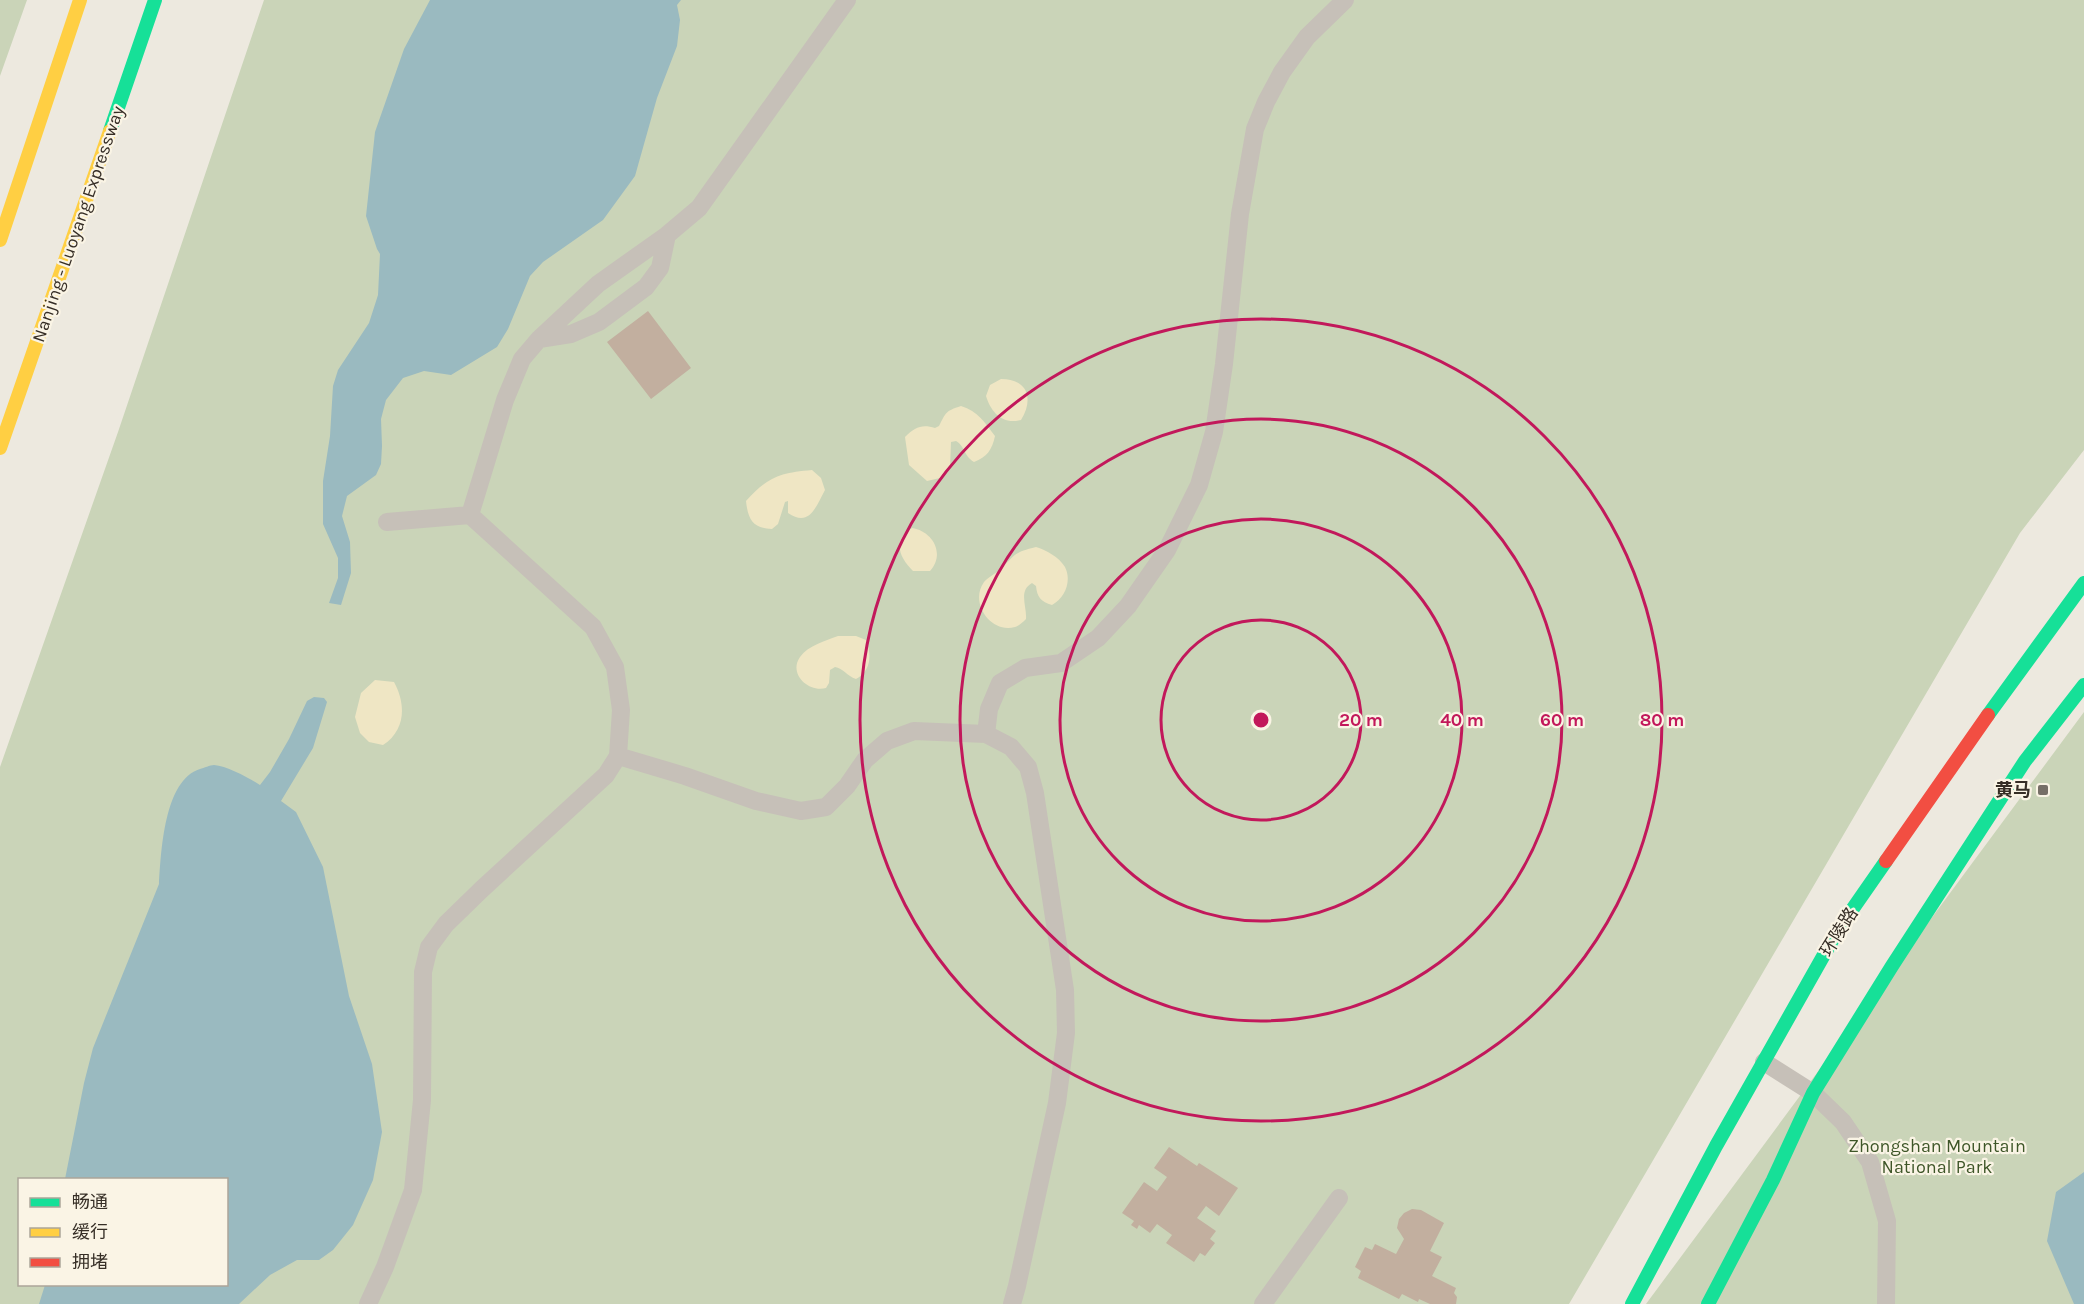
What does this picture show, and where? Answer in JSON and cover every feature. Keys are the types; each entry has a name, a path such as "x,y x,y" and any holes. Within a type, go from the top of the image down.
{"main road":[{"path":"0,240 81,0"},
{"name":"Nanjing - Luoyang Expressway","path":"0,448 155,0"},
{"name":"环陵路","path":"1632,1304 1716,1146 1838,930 1979,727 2084,583"},
{"path":"1708,1304 1773,1180 1813,1093 2025,761 2084,685"}],"lane":[{"path":"470,515 505,400 522,360 538,339 598,284 667,235 699,208 847,0"},
{"path":"986,734 989,709 1000,683 1025,668 1061,663 1098,638 1128,606 1167,549 1199,485 1214,432 1224,364 1240,214 1255,129 1282,72 1307,37 1345,0"},
{"path":"538,339 571,334 598,322 646,287 660,268 667,235"},
{"path":"368,1304 385,1267 413,1190 422,1100 423,972 429,946 446,924 606,775 618,756 621,710 615,667 593,627 470,515 387,522"},
{"path":"618,756 756,801 801,811 826,807 847,786 865,760 887,741 914,731 986,734 1011,747 1028,767 1035,793 1065,990 1066,1033 1057,1103 1012,1304"},
{"path":"1764,1062 1813,1093 1843,1122 1870,1162 1887,1221 1886,1304"},
{"path":"1263,1304 1339,1197"}],"green space":[{"path":"0,0 27,0 0,76"},
{"path":"264,0 2084,0 2084,450 2020,533 1569,1304 0,1304 0,767 118,432"},
{"name":"Zhongshan Mountain National Park","path":"2084,712 2084,1304 1646,1304"}],"sand":[{"path":"1001,379 1017,382 1026,392 1027,405 1021,420 1003,419 994,412 988,402 986,396 990,385"},
{"path":"961,406 977,414 988,427 995,436 992,445 986,455 974,462 959,443 951,442 950,469 940,478 927,481 909,465 905,437 919,427 939,426 947,413"},
{"path":"812,470 821,478 825,490 807,517 796,517 788,513 788,501 785,502 778,524 772,529 760,527 753,522 748,513 746,501 761,486 782,475"},
{"path":"912,528 926,533 937,550 935,564 930,571 913,571 901,554 902,538"},
{"path":"1036,547 1052,554 1065,567 1068,578 1064,594 1057,602 1052,605 1048,604 1042,601 1036,586 1032,583 1024,594 1026,619 1015,627 998,626 985,615 981,607 980,590 984,582 1010,559 1024,550"},
{"path":"838,636 856,636 866,640 869,662 865,672 856,679 835,667 830,670 829,683 826,688 813,688 807,685 798,676 797,663 800,657 813,646"},
{"path":"375,680 394,682 401,699 400,724 391,739 383,745 369,742 360,733 355,717 361,693"}],"water":[{"path":"430,0 681,0 677,5 680,20 677,46 657,98 635,176 603,220 543,262 530,276 508,329 497,347 451,375 424,371 403,378 386,400 381,419 381,464 376,475 347,496 342,516 350,542 351,573 341,605 329,603 338,578 338,558 323,524 323,481 330,436 333,386 338,370 369,323 378,295 380,254 366,216 375,132 404,49"},
{"path":"314,697 324,698 327,702 313,748 281,801 296,812 323,867 349,996 372,1064 382,1132 373,1180 353,1225 333,1250 319,1260 297,1260 270,1275 239,1304 39,1304 45,1286 228,1286 228,1178 65,1178 93,1048 159,884 163,836 172,802 179,787 188,776 214,765 231,770 260,785 289,739 307,701"},
{"path":"2084,1172 2084,1304 2074,1304 2047,1241 2056,1192"}],"building":[{"path":"648,311 691,368 651,399 607,342"},
{"path":"1169,1147 1197,1166 1199,1163 1238,1188 1219,1216 1206,1206 1197,1218 1216,1231 1210,1239 1215,1243 1205,1256 1200,1253 1194,1262 1166,1243 1172,1235 1157,1224 1150,1233 1139,1225 1137,1229 1131,1225 1134,1221 1122,1213 1144,1182 1157,1191 1167,1177 1154,1168"},
{"path":"1412,1209 1421,1210 1444,1223 1430,1251 1442,1257 1432,1276 1456,1288 1454,1293 1457,1297 1456,1304 1430,1304 1419,1299 1418,1302 1402,1294 1399,1299 1358,1278 1361,1271 1355,1267 1365,1247 1372,1250 1375,1244 1396,1254 1404,1239 1397,1228 1399,1219"}],"traffic: fast":[{"path":"110,131 155,0"},
{"path":"1988,715 2084,583"},
{"path":"1708,1304 1773,1180 1813,1093 2025,761 2084,685"},
{"path":"1632,1304 1716,1146 1838,930 1886,861"}],"traffic: slow":[{"path":"0,240 80,0"},
{"path":"0,448 110,131"}],"traffic: jam":[{"path":"1886,861 1988,715"}],"place":[{"name":"黄马","path":"2043,790"}]}
